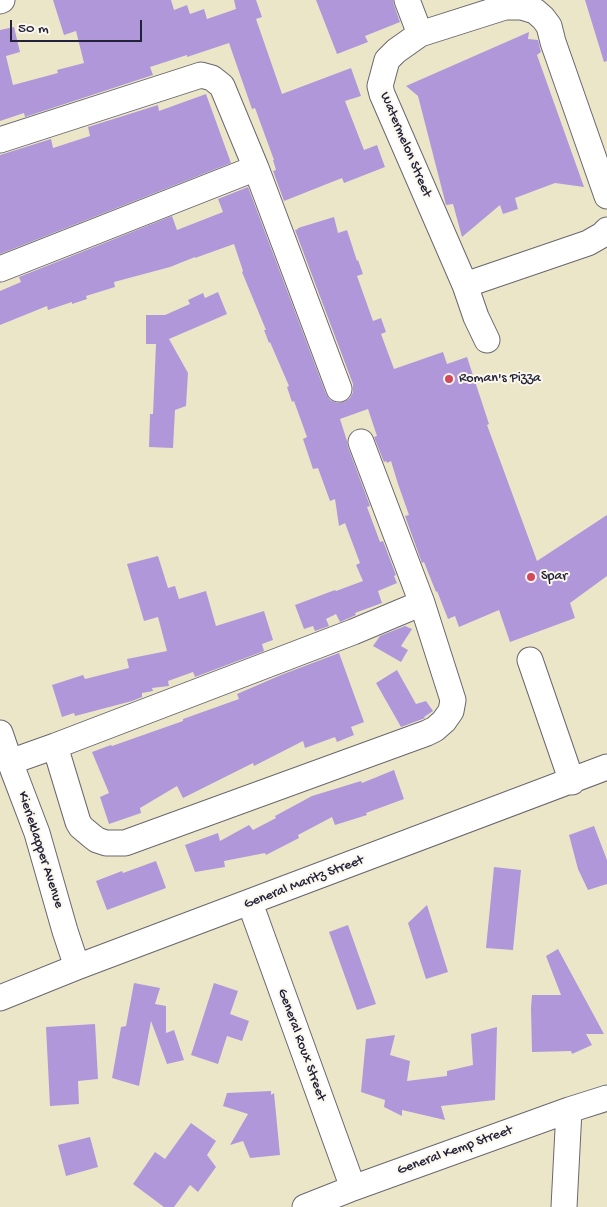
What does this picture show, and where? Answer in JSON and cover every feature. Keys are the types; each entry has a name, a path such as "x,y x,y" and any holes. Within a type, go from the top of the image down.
{"street":[{"path":"407,0 420,34"},
{"name":"Watermelon Street","path":"487,340 386,103 380,86 387,60 420,34 505,7 522,7 535,11 549,26 607,196"},
{"path":"0,140 203,75 212,78 222,86 256,168 340,389"},
{"path":"0,269 256,168"},
{"path":"465,285 601,241"},
{"path":"55,746 78,822 93,838 106,843 125,844 435,729 451,711 453,700 422,603 361,442"},
{"path":"10,762 353,632 422,603"},
{"path":"530,660 572,782"},
{"name":"Kierieklapper Avenue","path":"0,733 38,833 77,967"},
{"name":"General Maritz Street","path":"0,998 77,967 607,768"},
{"name":"General Roux Street","path":"250,903 353,1188"},
{"name":"General Kemp Street","path":"305,1207 569,1110 607,1098"},
{"path":"564,1207 569,1110"}],"building":[{"path":"53,0 171,0 174,10 187,5 190,14 204,9 207,19 236,9 234,0 256,0 262,17 256,19 282,94 351,68 361,96 345,101 364,150 377,145 385,167 344,183 342,178 284,201 273,171 276,170 274,160 255,108 252,109 229,43 150,67 153,75 25,117 24,113 0,121 0,30 14,27 20,52 6,56 13,85 58,73 57,70 84,63 76,31 64,35"},
{"path":"316,0 393,0 400,22 365,36 368,42 337,54"},
{"path":"585,0 607,0 607,61 604,62"},
{"path":"529,32 528,39 538,40 541,52 537,55 584,187 555,183 515,198 518,209 503,214 500,205 462,237 453,204 446,205 418,96 406,86"},
{"path":"206,94 231,163 0,254 0,155 51,139 53,148 90,136 88,127 158,105 159,111"},
{"path":"248,187 326,394 330,400 337,403 344,402 350,398 353,392 353,384 295,230 334,217 338,233 347,230 363,274 357,276 373,321 381,318 386,332 381,334 394,369 443,352 447,364 467,357 489,424 487,425 537,561 607,515 607,576 570,603 575,618 510,642 499,610 459,627 455,616 448,619 424,562 422,563 405,516 409,515 391,461 384,462 374,437 377,436 368,409 340,419 348,447 370,506 367,507 380,542 383,541 396,575 394,576 397,583 378,591 382,603 355,613 356,615 340,622 336,614 326,619 329,626 315,631 313,626 304,629 295,605 363,581 356,565 360,563 345,523 339,526 335,499 330,501 318,468 313,469 303,439 307,437 294,401 292,402 287,387 289,386 269,343 264,330 266,330 242,272 234,244 170,267 114,282 115,287 86,296 87,299 48,310 47,306 0,325 0,291 21,282 19,277 172,216 177,230 223,212 218,199"},
{"path":"218,292 227,314 169,339 188,373 186,406 175,410 173,448 149,447 150,414 153,414 156,344 146,344 146,315 165,315 190,304 188,300 203,293 205,298"},
{"path":"158,556 168,588 175,586 179,599 206,591 216,626 264,611 273,640 262,644 264,651 195,677 193,672 168,681 169,686 152,688 153,691 142,693 142,697 132,701 75,716 74,713 62,717 52,685 83,675 85,679 129,668 127,659 167,651 158,617 144,621 127,564"},
{"path":"405,626 412,629 401,646 408,650 401,662 373,646 380,636"},
{"path":"339,653 364,722 351,727 354,735 337,742 335,737 305,748 303,741 254,766 253,763 183,798 177,786 140,808 141,813 109,824 100,797 109,793 92,752 183,721 183,719 239,699 237,694"},
{"path":"397,670 416,704 426,701 433,711 425,718 401,727 376,683"},
{"path":"394,770 404,799 366,813 367,815 335,825 332,817 298,835 299,838 266,855 265,853 224,861 225,867 195,872 185,845 218,833 220,841 249,825 253,830 312,796 361,781 362,783"},
{"path":"594,826 607,860 607,884 588,890 578,869 569,835"},
{"path":"156,861 166,888 107,910 96,881"},
{"path":"494,867 521,870 513,950 486,948"},
{"path":"427,905 448,972 426,979 408,923"},
{"path":"348,925 376,1004 357,1010 329,932"},
{"path":"558,949 604,1034 586,1034 592,1045 572,1054 571,1051 532,1052 532,995 561,995 546,956"},
{"path":"134,983 160,988 155,1004 166,1006 166,1033 174,1030 184,1060 167,1064 151,1021 139,1086 112,1078 121,1027 126,1026"},
{"path":"214,983 238,991 230,1014 249,1021 242,1041 227,1036 218,1064 191,1055"},
{"path":"95,1024 98,1079 78,1081 79,1104 50,1106 46,1027"},
{"path":"497,1027 495,1100 441,1106 445,1120 402,1110 402,1116 384,1107 385,1100 361,1092 366,1039 395,1035 390,1055 410,1061 407,1081 447,1076 447,1071 473,1065 471,1034"},
{"path":"271,1091 271,1095 274,1093 280,1155 250,1158 243,1141 230,1145 248,1114 223,1106 227,1093"},
{"path":"191,1123 216,1141 207,1155 216,1167 198,1192 190,1185 174,1207 164,1207 133,1184 155,1152 165,1159"},
{"path":"90,1137 98,1167 66,1176 58,1145"}],"place":[{"name":"Roman's Pizza","path":"449,379"},
{"name":"Spar","path":"531,577"}]}
